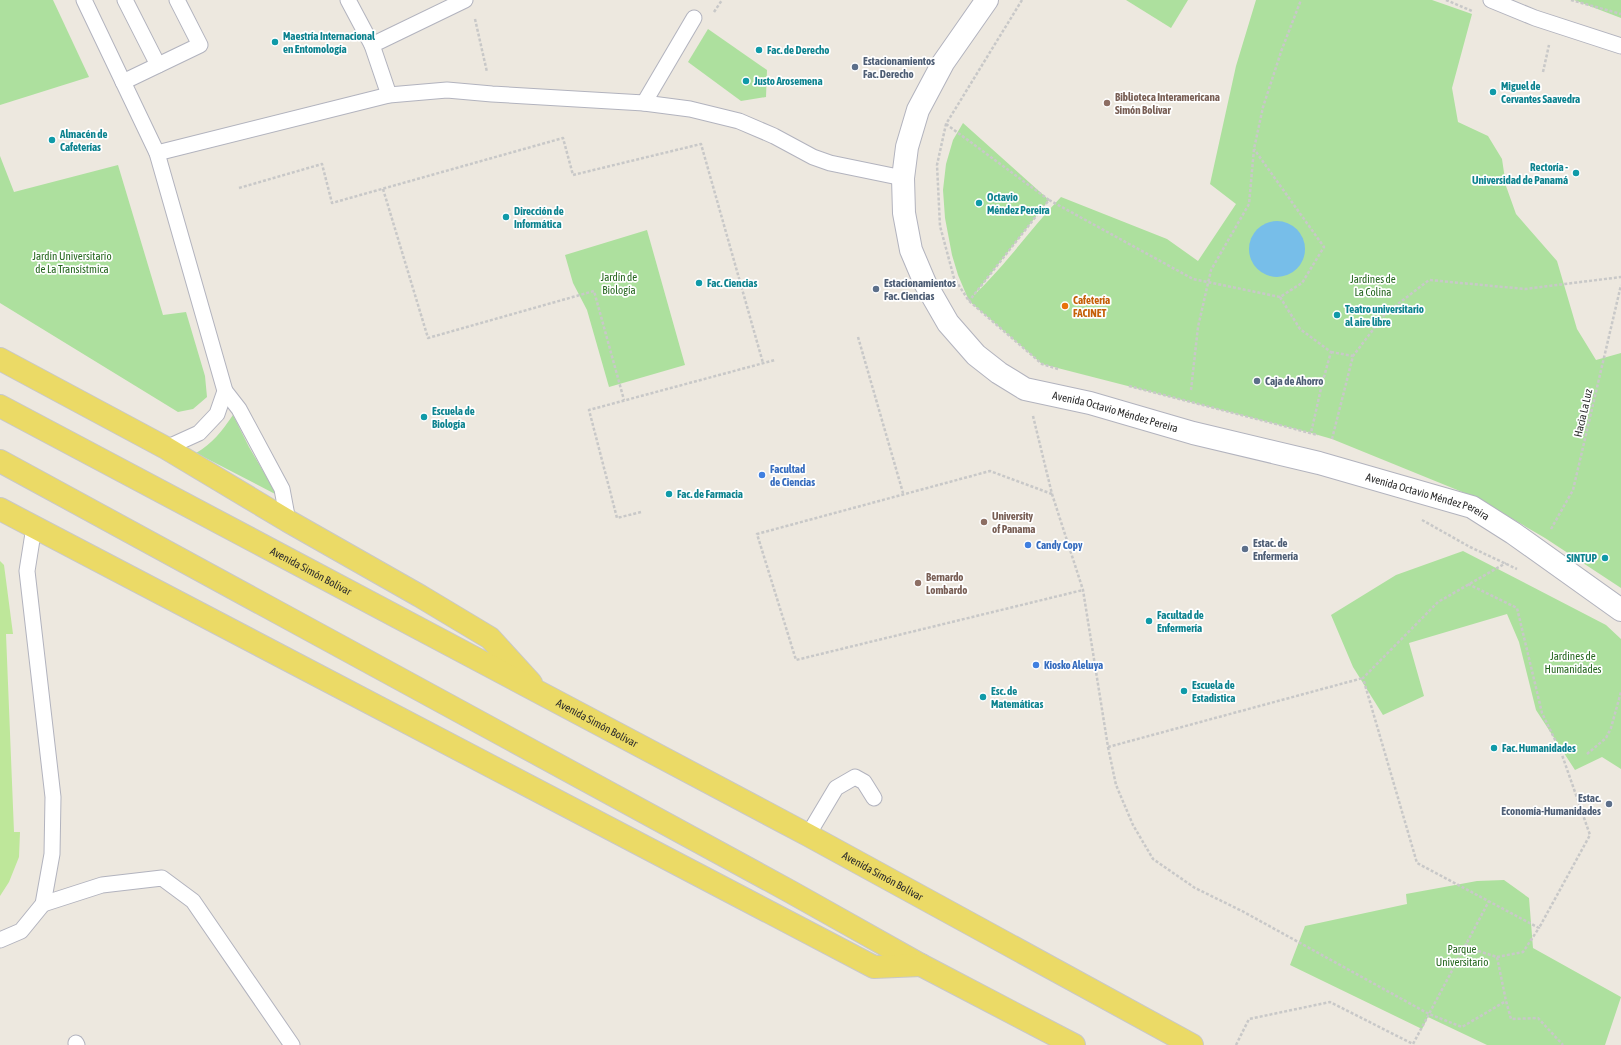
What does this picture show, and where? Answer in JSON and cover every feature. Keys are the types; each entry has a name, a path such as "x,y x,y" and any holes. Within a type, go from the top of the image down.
{"main road":[{"path":"0,359 166,448 288,521 420,596 490,638 543,696"},
{"name":"Avenida Simón Bolívar","path":"0,406 543,696 808,835 1192,1045"},
{"path":"0,461 791,892 921,965 1074,1045"},
{"path":"0,509 874,968 921,965"}],"street":[{"name":"Avenida Octavio Méndez Pereira","path":"987,0 943,63 918,110 907,147 903,178 904,213 911,250 925,283 948,323 976,355 1025,389 1090,403 1193,432 1319,463 1472,507 1524,541 1621,610"}],"lane":[{"path":"84,0 157,152 225,391 239,409 282,489 288,521"},
{"path":"125,0 158,65"},
{"path":"123,82 200,45 177,0"},
{"path":"348,0 372,45 389,95"},
{"path":"372,45 465,0"},
{"path":"1491,0 1535,18 1621,46"},
{"path":"644,103 694,18"},
{"path":"157,152 389,95 446,90 644,103 690,109 739,121 774,136 813,157 830,163 903,178"},
{"path":"166,448 199,433 217,414 225,391"},
{"path":"0,940 21,931 43,904 52,854 53,797 27,571 34,527"},
{"path":"808,835 836,788 855,777 864,782 874,798"},
{"path":"43,904 102,885 162,878 193,901 292,1045"}],"path":[{"path":"1022,0 946,124 937,165 940,226 954,278 969,300 1042,364 1064,370"},
{"path":"1191,390 1198,328 1211,270 1248,204 1254,148 1264,107 1282,49 1301,0"},
{"path":"1571,0 1621,14"},
{"path":"474,14 492,94"},
{"path":"1543,72 1549,45"},
{"path":"946,124 1049,200 1193,279 1280,297 1302,283 1324,247 1254,148"},
{"path":"239,188 322,164 332,203 563,138 573,174 701,144 763,363"},
{"path":"383,189 428,338 594,292 624,400"},
{"path":"969,300 1049,200"},
{"path":"1332,439 1353,356 1385,314 1429,280 1525,289 1621,277"},
{"name":"Hacia La Luz","path":"1524,541 1545,538 1573,490 1621,285"},
{"path":"1280,297 1300,329 1331,352 1353,356"},
{"path":"858,337 903,493"},
{"path":"1311,433 1331,352"},
{"path":"641,512 617,518 589,410 775,360"},
{"path":"1124,385 1311,433 1339,442"},
{"path":"1025,389 1031,406 1052,494 1083,590 1108,747 1116,784 1133,825 1154,860 1194,888 1242,911 1429,1014 1462,1027 1506,1001"},
{"path":"1052,494 990,471 903,493 758,534 796,660 1083,590"},
{"path":"1420,519 1470,547 1520,570"},
{"path":"1108,747 1363,678 1438,602 1505,563 1524,541"},
{"path":"1465,944 1475,950 1497,957 1524,952 1539,928 1590,835 1561,752 1542,713 1517,608 1468,584"},
{"path":"1363,678 1417,863 1539,928"},
{"path":"1587,754 1606,738 1611,728 1621,692"},
{"path":"1236,1045 1249,1019 1330,1002 1413,1044 1489,901"},
{"path":"1497,957 1511,1019 1538,1018 1563,1045"}],"green space":[{"path":"0,0 53,0 89,77 0,105"},
{"path":"1126,0 1188,0 1171,28"},
{"name":"Jardines de La Colina","path":"1256,0 1432,0 1472,14 1452,88 1458,122 1488,136 1502,159 1506,186 1516,214 1557,261 1577,329 1596,360 1621,353 1621,588 1545,538 1477,498 1332,439 1042,364 969,301 958,275 952,255 945,218 943,190 946,164 953,140 963,123 1049,200 974,295 997,271 1061,197 1167,239 1198,261 1236,204 1210,184 1236,66"},
{"path":"1574,0 1621,0 1621,18"},
{"path":"708,29 767,70 766,97 741,101 688,62"},
{"name":"Jardín Universitario de La Transístmica","path":"0,156 14,192 118,165 163,315 186,312 205,376 207,397 193,409 178,412 0,303"},
{"name":"Jardín de Biología","path":"647,230 685,365 609,387 587,310 573,283 565,255"},
{"path":"233,415 249,447 277,495 196,453 207,446 216,437"},
{"name":"Jardines de Humanidades","path":"1463,551 1606,625 1621,639 1621,769 1602,757 1575,770 1536,710 1519,642 1507,614 1409,643 1424,696 1383,715 1353,667 1331,615 1396,575"},
{"path":"0,561 4,565 13,634 6,634 14,832 20,832 19,857 9,882 0,896"},
{"name":"Parque Universitario","path":"1504,880 1529,898 1533,948 1621,997 1605,1045 1487,1045 1428,1017 1422,1029 1290,965 1305,926 1407,904 1406,894 1477,881"}],"water":[{"path":"1271,221 1283,221 1293,225 1301,233 1305,243 1305,255 1301,265 1293,273 1283,277 1271,277 1261,273 1253,265 1249,255 1249,243 1253,233 1261,225"}],"place":[{"name":"Maestría Internacional en Entomología","path":"275,42"},
{"name":"Fac. de Derecho","path":"759,50"},
{"name":"Estacionamientos Fac. Derecho","path":"855,67"},
{"name":"Justo Arosemena","path":"746,81"},
{"name":"Miguel de Cervantes Saavedra","path":"1493,92"},
{"name":"Biblioteca Interamericana Simón Bolívar","path":"1107,103"},
{"name":"Almacén de Cafeterías","path":"52,140"},
{"name":"Rectoría - Universidad de Panamá","path":"1576,173"},
{"name":"Octavio Méndez Pereira","path":"979,203"},
{"name":"Dirección de Informática","path":"506,217"},
{"name":"Fac. Ciencias","path":"699,283"},
{"name":"Estacionamientos Fac. Ciencias","path":"876,289"},
{"name":"Cafetería FACINET","path":"1065,306"},
{"name":"Teatro universitario al aire libre","path":"1337,315"},
{"name":"Caja de Ahorro","path":"1257,381"},
{"name":"Escuela de Biología","path":"424,417"},
{"name":"Facultad de Ciencias","path":"762,475"},
{"name":"Fac. de Farmacia","path":"669,494"},
{"name":"University of Panama","path":"984,522"},
{"name":"Candy Copy","path":"1028,545"},
{"name":"Estac. de Enfermería","path":"1245,549"},
{"name":"SINTUP","path":"1605,558"},
{"name":"Bernardo Lombardo","path":"918,583"},
{"name":"Facultad de Enfermería","path":"1149,621"},
{"name":"Kiosko Aleluya","path":"1036,665"},
{"name":"Escuela de Estadistica","path":"1184,691"},
{"name":"Esc. de Matemáticas","path":"983,697"},
{"name":"Fac. Humanidades","path":"1494,748"},
{"name":"Estac. Economía-Humanidades","path":"1609,804"}]}
